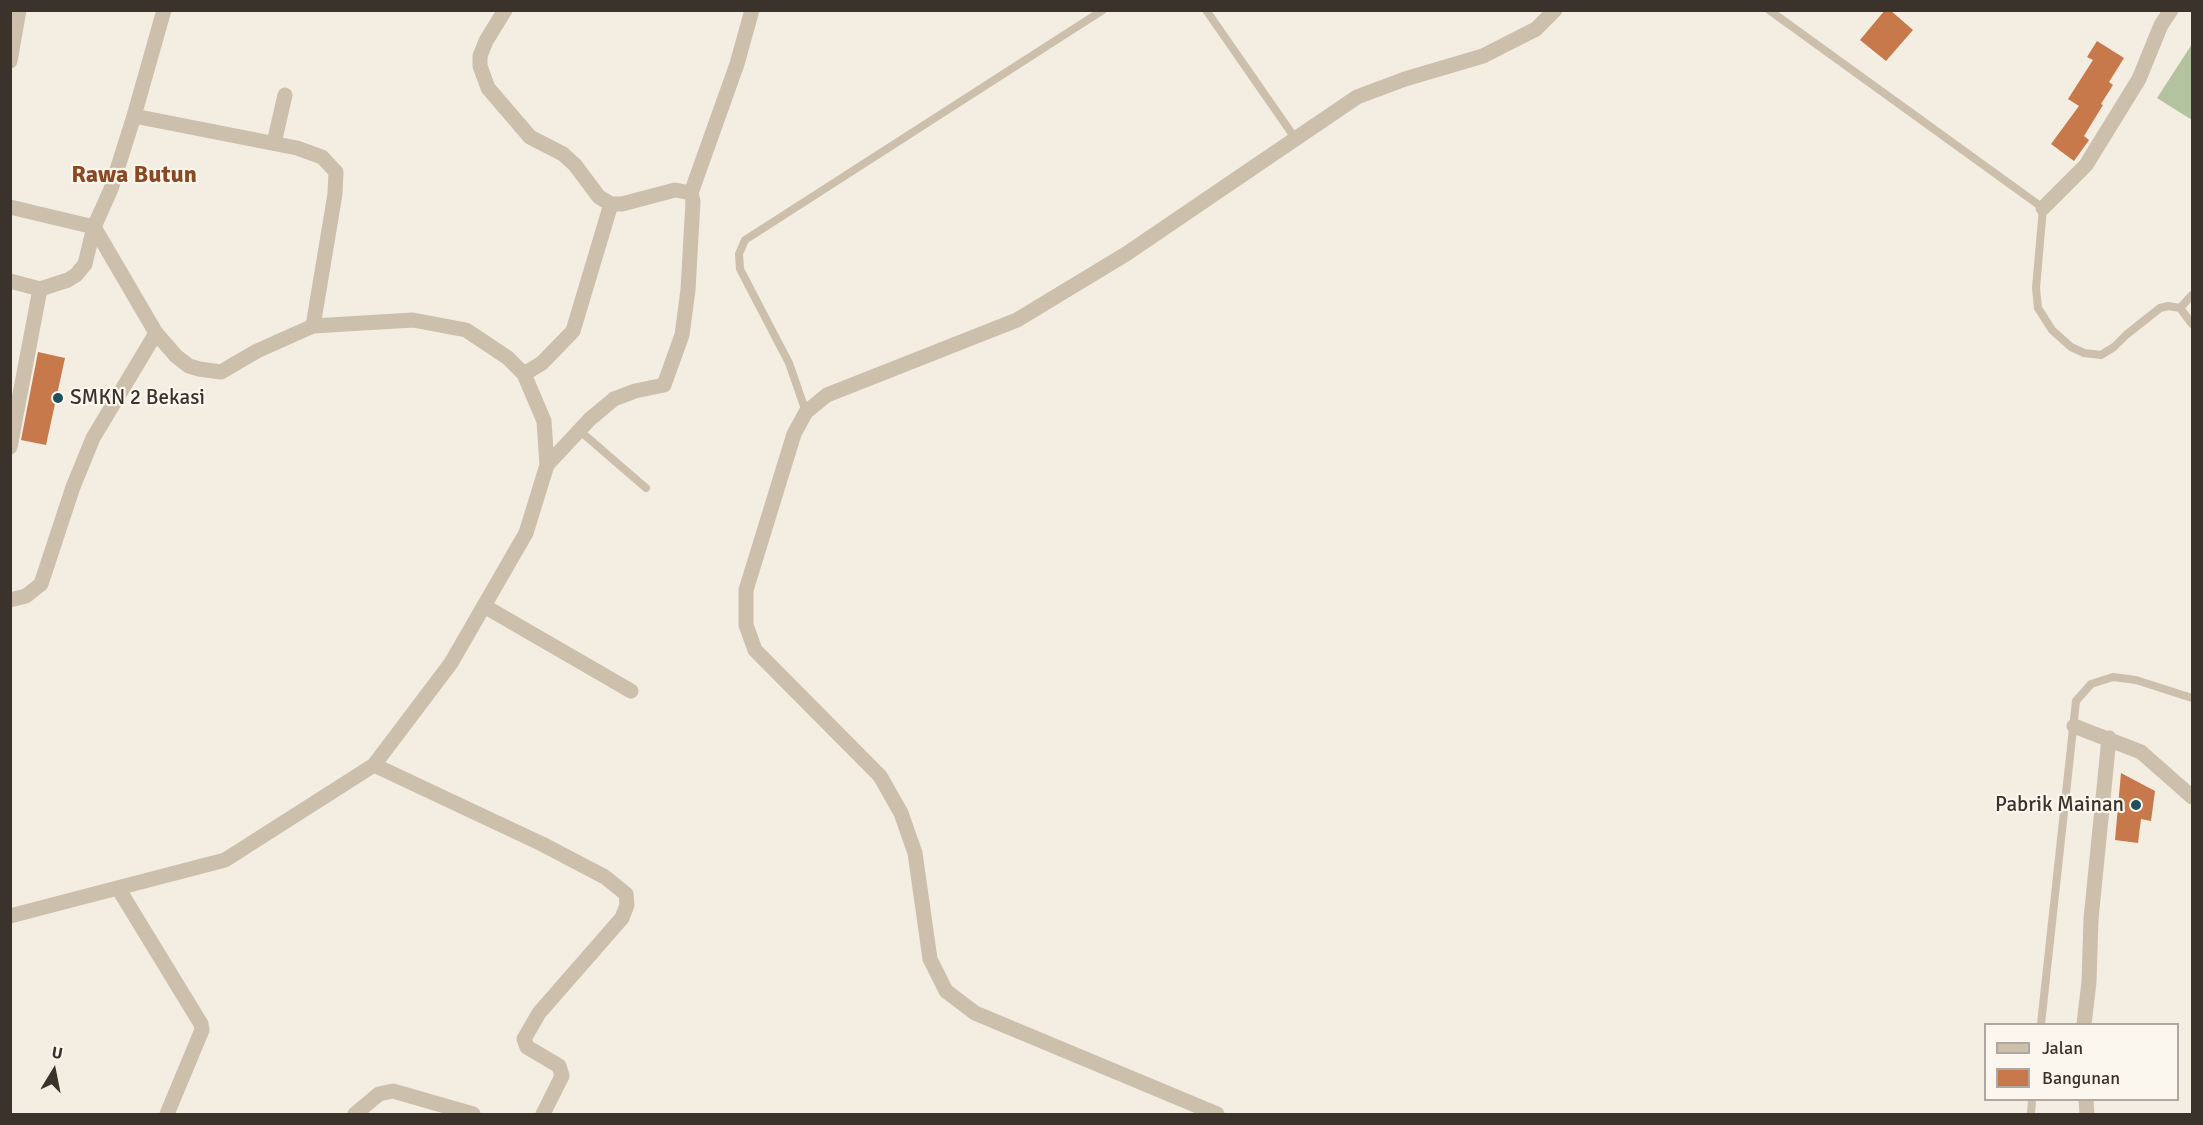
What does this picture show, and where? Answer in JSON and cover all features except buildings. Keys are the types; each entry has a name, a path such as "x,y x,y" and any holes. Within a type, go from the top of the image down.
{"street":[{"path":"10,61 19,10"},
{"path":"10,281 40,289 76,275 88,258 94,227 111,189 164,10"},
{"path":"505,10 486,41 480,56 480,66 488,88 530,137 563,154 599,197 611,204 622,204 675,190 691,193"},
{"path":"547,465 590,419 614,399 635,391 664,385 682,335 693,201 691,193 733,74 752,10"},
{"path":"1219,1114 975,1013 946,991 930,959 915,853 901,813 880,776 755,650 746,625 746,590 794,434 806,412 827,395 1017,320 1126,254 1357,97 1405,79 1483,56 1536,29 1556,10"},
{"path":"2043,208 2085,165 2139,79 2161,25 2171,10"},
{"path":"274,144 285,95"},
{"path":"134,116 297,148 322,157 336,172 314,326"},
{"path":"524,374 542,363 573,331 611,204"},
{"path":"10,207 94,227 156,333 176,356 189,366 221,372 257,351 314,326 413,320 466,330 508,358 524,374 544,421 547,465 526,533 484,606 451,663 374,765 225,860 10,916"},
{"path":"10,447 40,289"},
{"path":"10,600 26,596 41,584 73,487 93,438 156,333"},
{"path":"484,606 631,691"},
{"path":"2074,726 2141,752 2193,796"},
{"path":"2084,1023 2089,982 2091,919 2109,738"},
{"path":"374,765 542,844 605,877 626,894 627,904 622,918 539,1013 524,1039 527,1047 559,1066 562,1076 543,1114"},
{"path":"118,888 201,1024 202,1030 168,1114"},
{"path":"355,1114 379,1094 393,1091 473,1114"}],"lane":[{"path":"806,412 789,363 740,269 740,254 745,240 1103,10"},
{"path":"1206,10 1295,138"},
{"path":"1769,10 2043,208 2036,288 2038,308 2052,330 2071,347 2084,353 2101,355 2114,347 2160,308 2180,308 2193,295"},
{"path":"2180,308 2193,324"},
{"path":"580,431 646,488"},
{"path":"2041,1023 2076,701 2091,684 2113,677 2136,680 2193,698"}],"green space":[{"path":"2192,44 2192,120 2157,98"}],"place":[{"name":"SMKN 2 Bekasi","path":"58,398"},
{"name":"Pabrik Mainan","path":"2136,805"}],"district":[{"name":"Rawa Butun","path":"134,176"}]}
